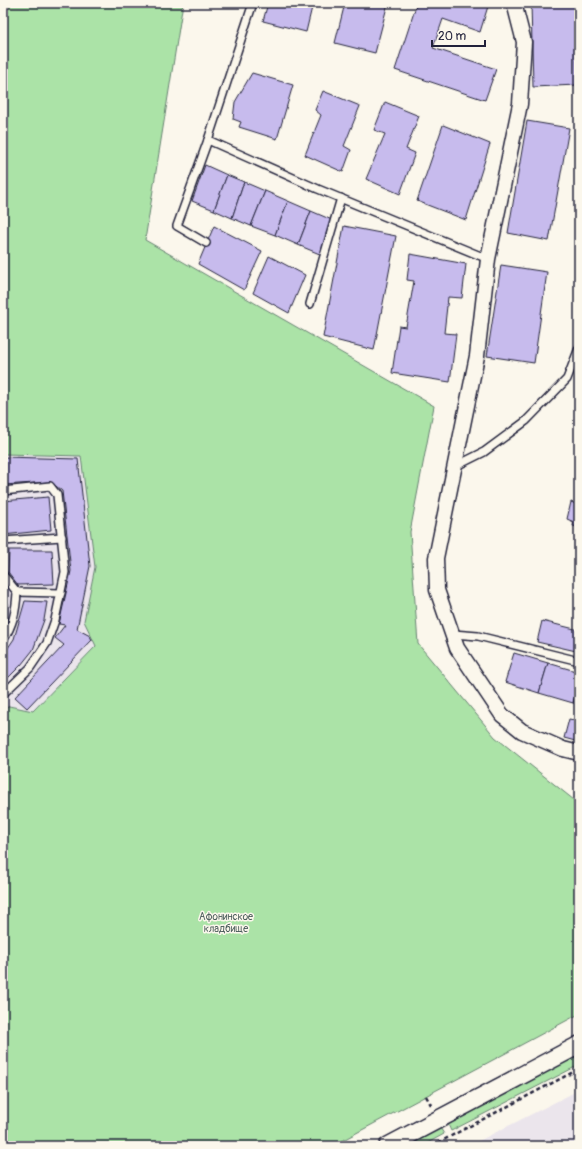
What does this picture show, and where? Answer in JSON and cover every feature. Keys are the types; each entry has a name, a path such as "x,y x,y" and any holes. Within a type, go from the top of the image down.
{"street":[{"path":"514,3 524,42 520,104 488,259 477,356 436,558 437,590 458,648 502,714 522,731 563,749 579,753"},
{"path":"388,1146 579,1045"}],"lane":[{"path":"206,243 177,226 208,140 253,3"},
{"path":"208,140 341,198 488,259"},
{"path":"310,304 341,198"},
{"path":"454,467 484,452 526,421 567,379 579,348"},
{"path":"3,491 50,486 57,495 65,572 55,620 47,643 30,668 3,694"},
{"path":"3,541 62,537"},
{"path":"3,575 17,592 16,612 8,633 3,641"},
{"path":"17,592 61,593"},
{"path":"453,634 478,636 579,661"}],"path":[{"path":"432,1146 579,1069"}],"shaded area":[{"path":"3,454 81,456 95,567 84,621 96,646 33,711 9,706 3,711"},
{"path":"579,1090 579,1146 469,1146"}],"green space":[{"name":"Афонинское кладбище","path":"3,3 183,3 145,240 434,406 410,532 418,644 495,737 574,800 576,888 579,894 579,1014 332,1146 3,1146 3,711 9,706 33,711 96,646 84,621 95,567 81,456 3,454"},
{"path":"579,1054 579,1065 451,1131 447,1122"},
{"path":"439,1126 444,1134 422,1146 402,1146"}],"building":[{"path":"268,3 313,3 306,32 263,21"},
{"path":"345,3 388,3 375,53 335,43"},
{"path":"417,3 489,3 480,32 443,19 433,48 496,69 485,100 395,70"},
{"path":"531,3 575,3 577,85 533,87"},
{"path":"252,73 293,85 277,139 239,127 241,122 233,119 235,102"},
{"path":"323,91 360,106 344,146 351,150 343,172 305,155 321,115 315,110"},
{"path":"385,102 419,116 406,149 415,153 400,194 366,179 385,134 374,130"},
{"path":"527,121 569,128 549,241 508,233"},
{"path":"443,125 490,144 466,220 417,201"},
{"path":"205,165 227,175 214,210 192,201"},
{"path":"227,175 244,182 232,218 214,210"},
{"path":"244,182 265,191 251,226 232,218"},
{"path":"265,191 288,201 275,235 251,226"},
{"path":"288,201 311,211 298,245 275,235"},
{"path":"311,211 332,220 322,255 298,245"},
{"path":"214,226 262,251 244,290 198,264"},
{"path":"344,226 396,236 374,350 323,337"},
{"path":"410,254 466,264 462,298 448,297 444,333 456,334 450,382 392,373 399,326 406,327 414,281 407,280"},
{"path":"269,256 305,275 289,313 253,293"},
{"path":"501,265 547,272 534,363 487,356"},
{"path":"3,457 78,459 90,566 77,629 90,636 92,640 27,708 15,697 64,645 55,638 65,625 59,624 71,571 62,491 51,482 3,485"},
{"path":"48,497 51,530 3,535 3,501"},
{"path":"571,502 579,505 579,527 573,526 574,522 567,519"},
{"path":"9,550 52,550 54,584 18,585 8,572"},
{"path":"3,594 7,603 7,618 3,624"},
{"path":"25,601 47,602 44,620 33,650 21,665 3,683 3,655 14,639"},
{"path":"542,621 579,630 576,651 537,642"},
{"path":"514,653 548,663 539,693 505,682"},
{"path":"548,663 579,672 579,682 573,703 539,693"},
{"path":"579,684 579,704 573,703"},
{"path":"569,719 579,721 579,742 564,738"}]}
